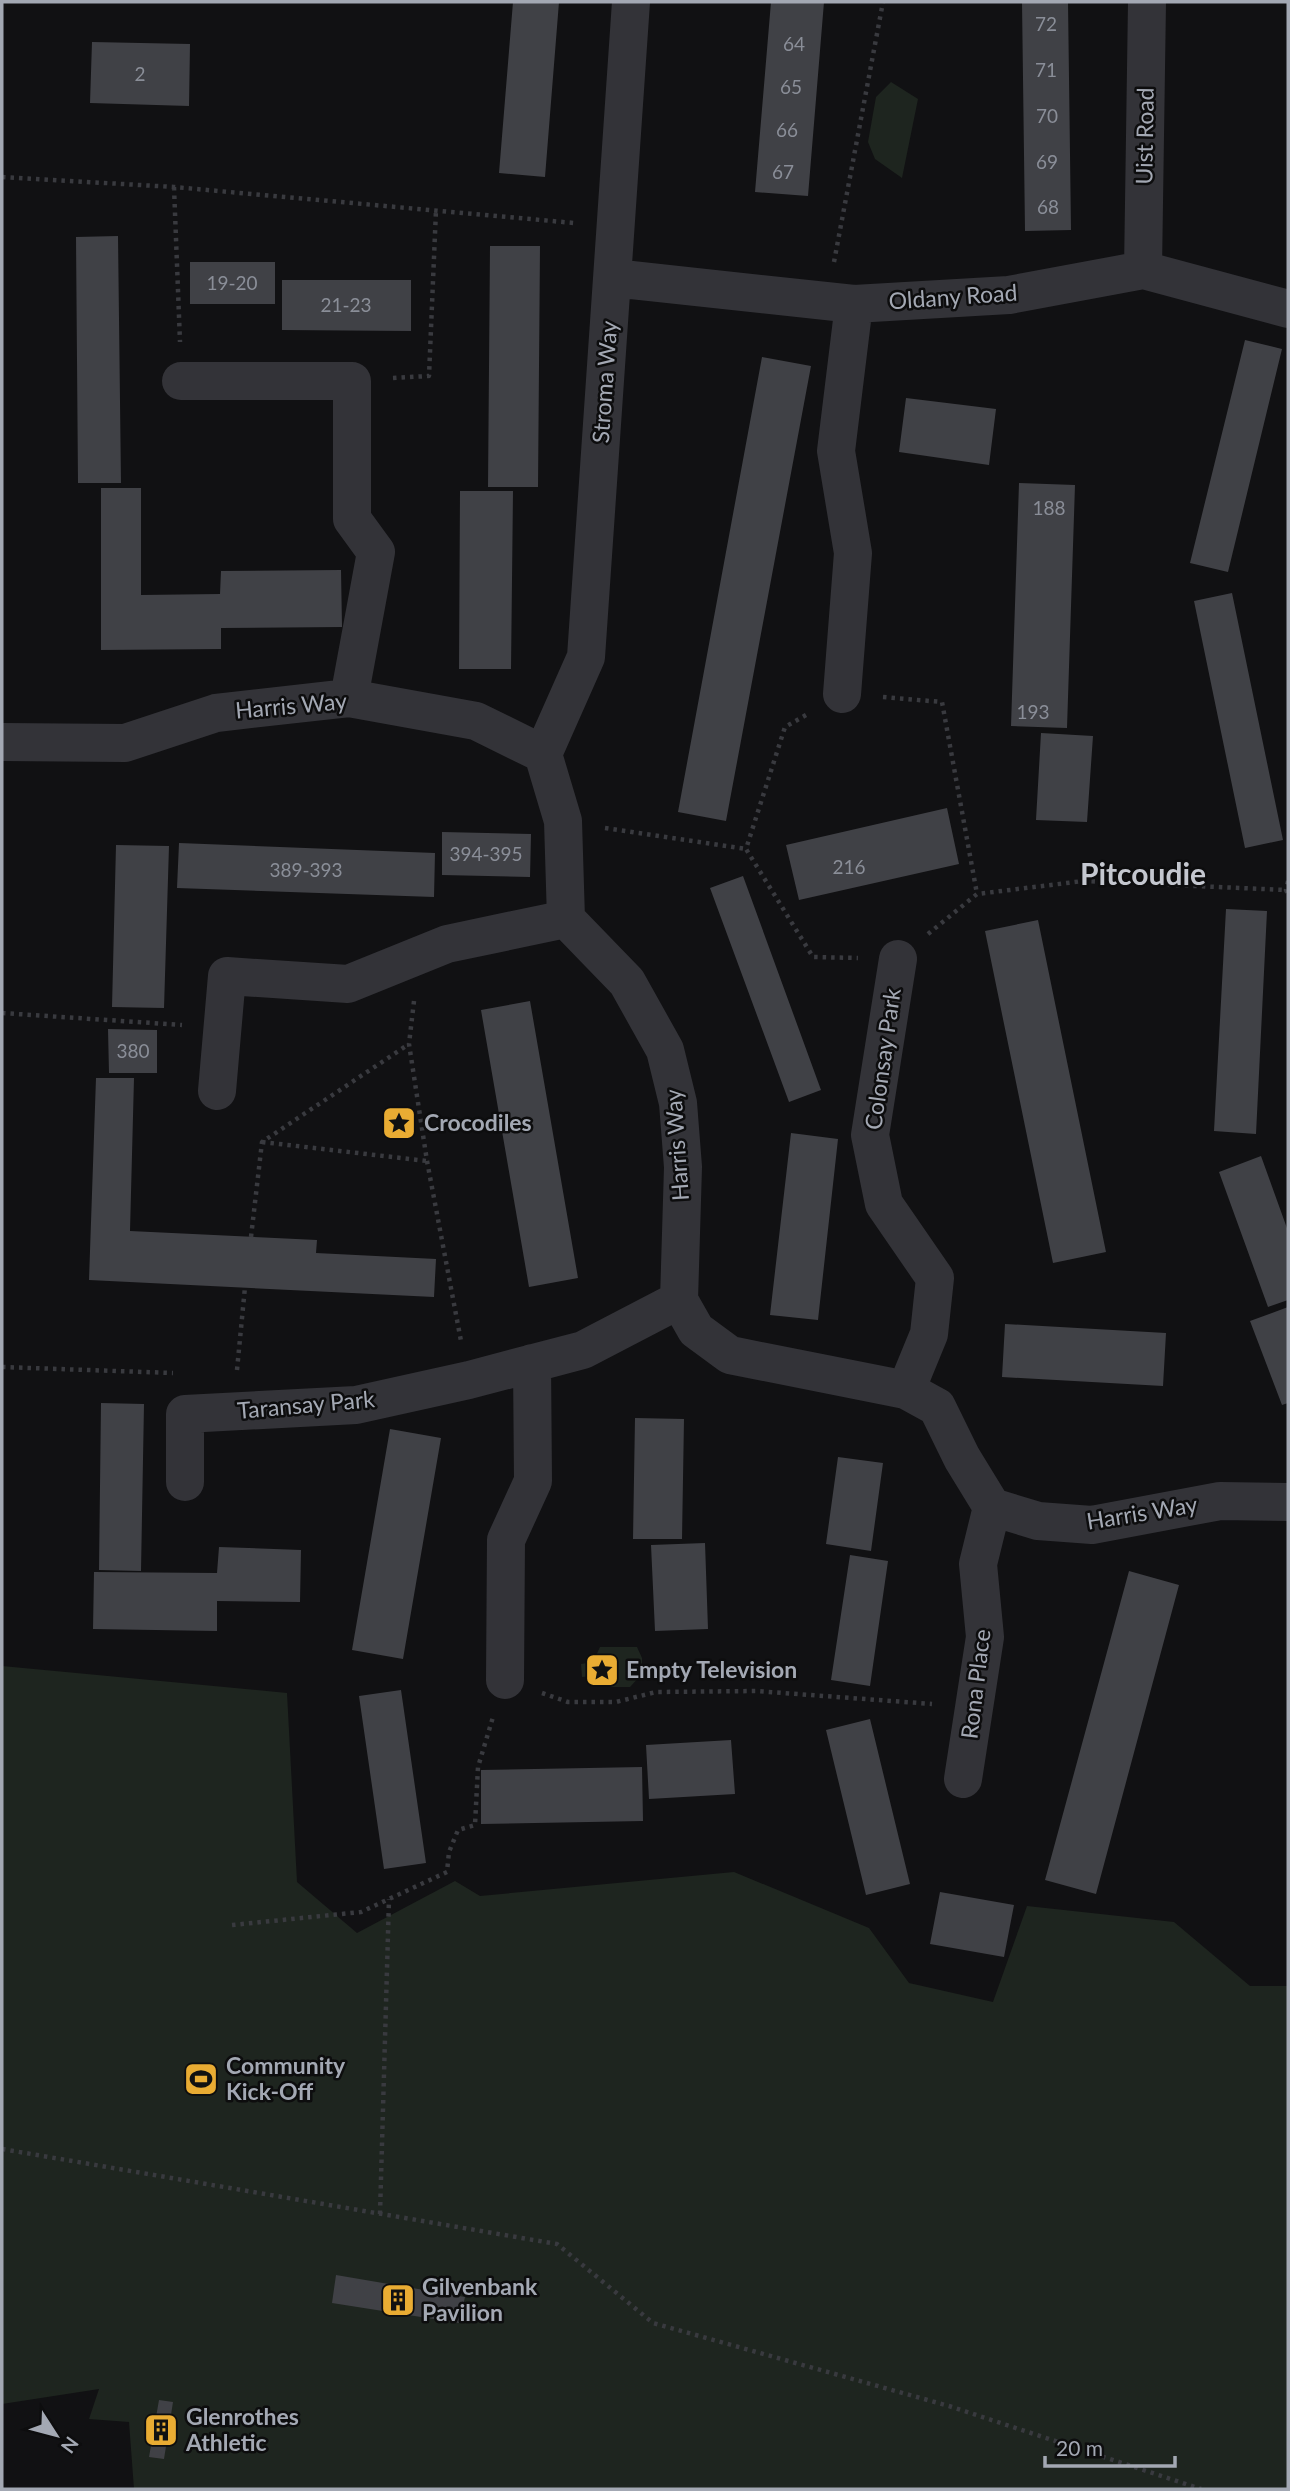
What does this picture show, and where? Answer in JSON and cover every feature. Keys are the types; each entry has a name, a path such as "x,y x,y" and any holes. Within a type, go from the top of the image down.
{"street":[{"name":"Stroma Way","path":"543,754 586,657 631,2"},
{"name":"Uist Road","path":"1143,270 1147,2"},
{"name":"Oldany Road","path":"613,278 840,302 1009,295 1143,270 1288,309"},
{"path":"840,302 836,451 853,553 842,694"},
{"path":"181,381 352,381 352,519 376,552 349,698"},
{"name":"Harris Way","path":"2,742 125,743 216,713 349,698 476,721 543,754"},
{"path":"217,1091 227,976 348,985 447,944 566,919 563,821 543,754"},
{"name":"Harris Way","path":"566,919 627,982 665,1051 678,1103 684,1167 679,1300"},
{"name":"Colonsay Park","path":"898,959 870,1135 884,1204 935,1278 929,1334 906,1390"},
{"path":"679,1300 696,1330 730,1355 906,1390 937,1407 962,1458 992,1507"},
{"name":"Taransay Park","path":"185,1482 185,1414 356,1405 468,1380 583,1350 679,1300"},
{"path":"505,1680 506,1540 533,1481 532,1363"},
{"name":"Harris Way","path":"992,1507 1038,1521 1092,1525 1220,1501 1288,1502"},
{"name":"Rona Place","path":"963,1779 985,1637 978,1564 992,1507"}],"path":[{"path":"840,302 883,2"},
{"path":"2,177 174,187 616,226"},
{"path":"174,187 181,381"},
{"path":"352,381 429,376 436,210"},
{"path":"977,894 942,702 842,694 785,727 747,849 813,957 898,959 977,894 1083,881 1287,892 1288,881"},
{"path":"563,821 747,849"},
{"path":"419,956 409,1044 427,1161 468,1380"},
{"path":"2,1013 223,1027"},
{"path":"250,1237 262,1142 409,1044"},
{"path":"262,1142 427,1161"},
{"path":"233,1411 245,1287"},
{"path":"2,1367 181,1374"},
{"path":"232,1925 361,1912 447,1872 449,1852 458,1830 475,1825 478,1767 505,1680 568,1702 616,1702 656,1692 756,1691 921,1702 975,1710"},
{"path":"380,2214 389,1899"},
{"path":"2,2149 557,2244 653,2323 949,2406 1201,2489"}],"shaded area":[{"path":"891,82 918,99 902,178 875,159 868,142 876,97"},
{"path":"600,1647 637,1647 642,1658 642,1674 630,1687 611,1687 593,1676 582,1677 581,1664 593,1662"},
{"path":"2,1666 287,1693 297,1882 357,1933 455,1881 480,1896 734,1872 869,1928 909,1983 993,2002 1027,1906 1174,1922 1250,1986 1288,1986 1288,2489 134,2489 129,2422 89,2419 99,2389 2,2404"}],"building":[{"path":"513,2 559,2 545,177 499,173"},
{"path":"771,2 824,2 808,196 755,192"},
{"path":"1022,2 1068,2 1071,230 1025,231"},
{"path":"92,42 190,44 189,106 90,103"},
{"path":"118,236 121,483 78,483 76,237"},
{"path":"490,246 540,246 538,487 488,487"},
{"path":"190,262 275,262 275,304 190,304"},
{"path":"282,280 411,280 411,331 282,330"},
{"path":"1245,340 1282,349 1228,572 1190,563"},
{"path":"762,357 811,366 726,821 678,812"},
{"path":"906,398 996,409 989,465 899,452"},
{"path":"1019,483 1075,485 1067,728 1011,726"},
{"path":"101,488 141,488 141,595 220,594 221,571 341,570 342,627 221,628 221,649 101,650"},
{"path":"460,491 513,491 511,669 459,669"},
{"path":"1232,593 1283,840 1245,848 1194,601"},
{"path":"1041,733 1093,736 1087,822 1036,820"},
{"path":"947,808 959,864 799,900 786,845"},
{"path":"442,832 531,834 530,877 442,875"},
{"path":"179,843 435,853 434,897 177,888"},
{"path":"116,845 169,846 164,1008 112,1007"},
{"path":"743,876 821,1090 789,1102 710,888"},
{"path":"1226,909 1267,911 1256,1134 1214,1131"},
{"path":"1038,920 1106,1252 1053,1263 985,931"},
{"path":"530,1001 578,1278 529,1287 481,1010"},
{"path":"108,1029 157,1030 157,1073 109,1073"},
{"path":"96,1078 134,1078 130,1231 317,1240 316,1253 436,1259 434,1297 89,1280"},
{"path":"791,1133 838,1139 818,1320 770,1315"},
{"path":"1261,1156 1288,1231 1288,1300 1268,1307 1219,1172"},
{"path":"1288,1307 1288,1403 1282,1405 1250,1321"},
{"path":"1005,1324 1166,1333 1163,1386 1002,1377"},
{"path":"101,1403 144,1404 141,1571 99,1570"},
{"path":"635,1418 684,1419 682,1539 633,1539"},
{"path":"390,1429 441,1438 403,1659 352,1650"},
{"path":"838,1457 883,1463 871,1551 826,1544"},
{"path":"705,1543 708,1629 655,1631 651,1545"},
{"path":"219,1547 301,1550 300,1602 217,1601 217,1631 93,1629 94,1572 217,1573"},
{"path":"850,1555 888,1561 870,1686 831,1680"},
{"path":"1129,1571 1179,1585 1096,1894 1045,1880"},
{"path":"401,1690 426,1863 384,1869 359,1696"},
{"path":"870,1719 910,1884 866,1895 826,1730"},
{"path":"731,1740 735,1794 649,1799 646,1745"},
{"path":"642,1767 643,1821 481,1824 481,1770"},
{"path":"940,1892 1014,1905 1004,1957 930,1944"},
{"name":"Gilvenbank Pavilion","path":"336,2275 465,2297 459,2323 332,2303"},
{"name":"Glenrothes Athletic","path":"159,2400 173,2402 164,2459 149,2457"}],"place":[{"name":"Crocodiles","path":"399,1123"},
{"name":"Empty Television","path":"602,1670"},
{"name":"Community Kick-Off","path":"201,2079"},
{"name":"Gilvenbank Pavilion","path":"398,2300"},
{"name":"Glenrothes Athletic","path":"161,2430"}],"district":[{"name":"Pitcoudie","path":"1143,875"}]}
